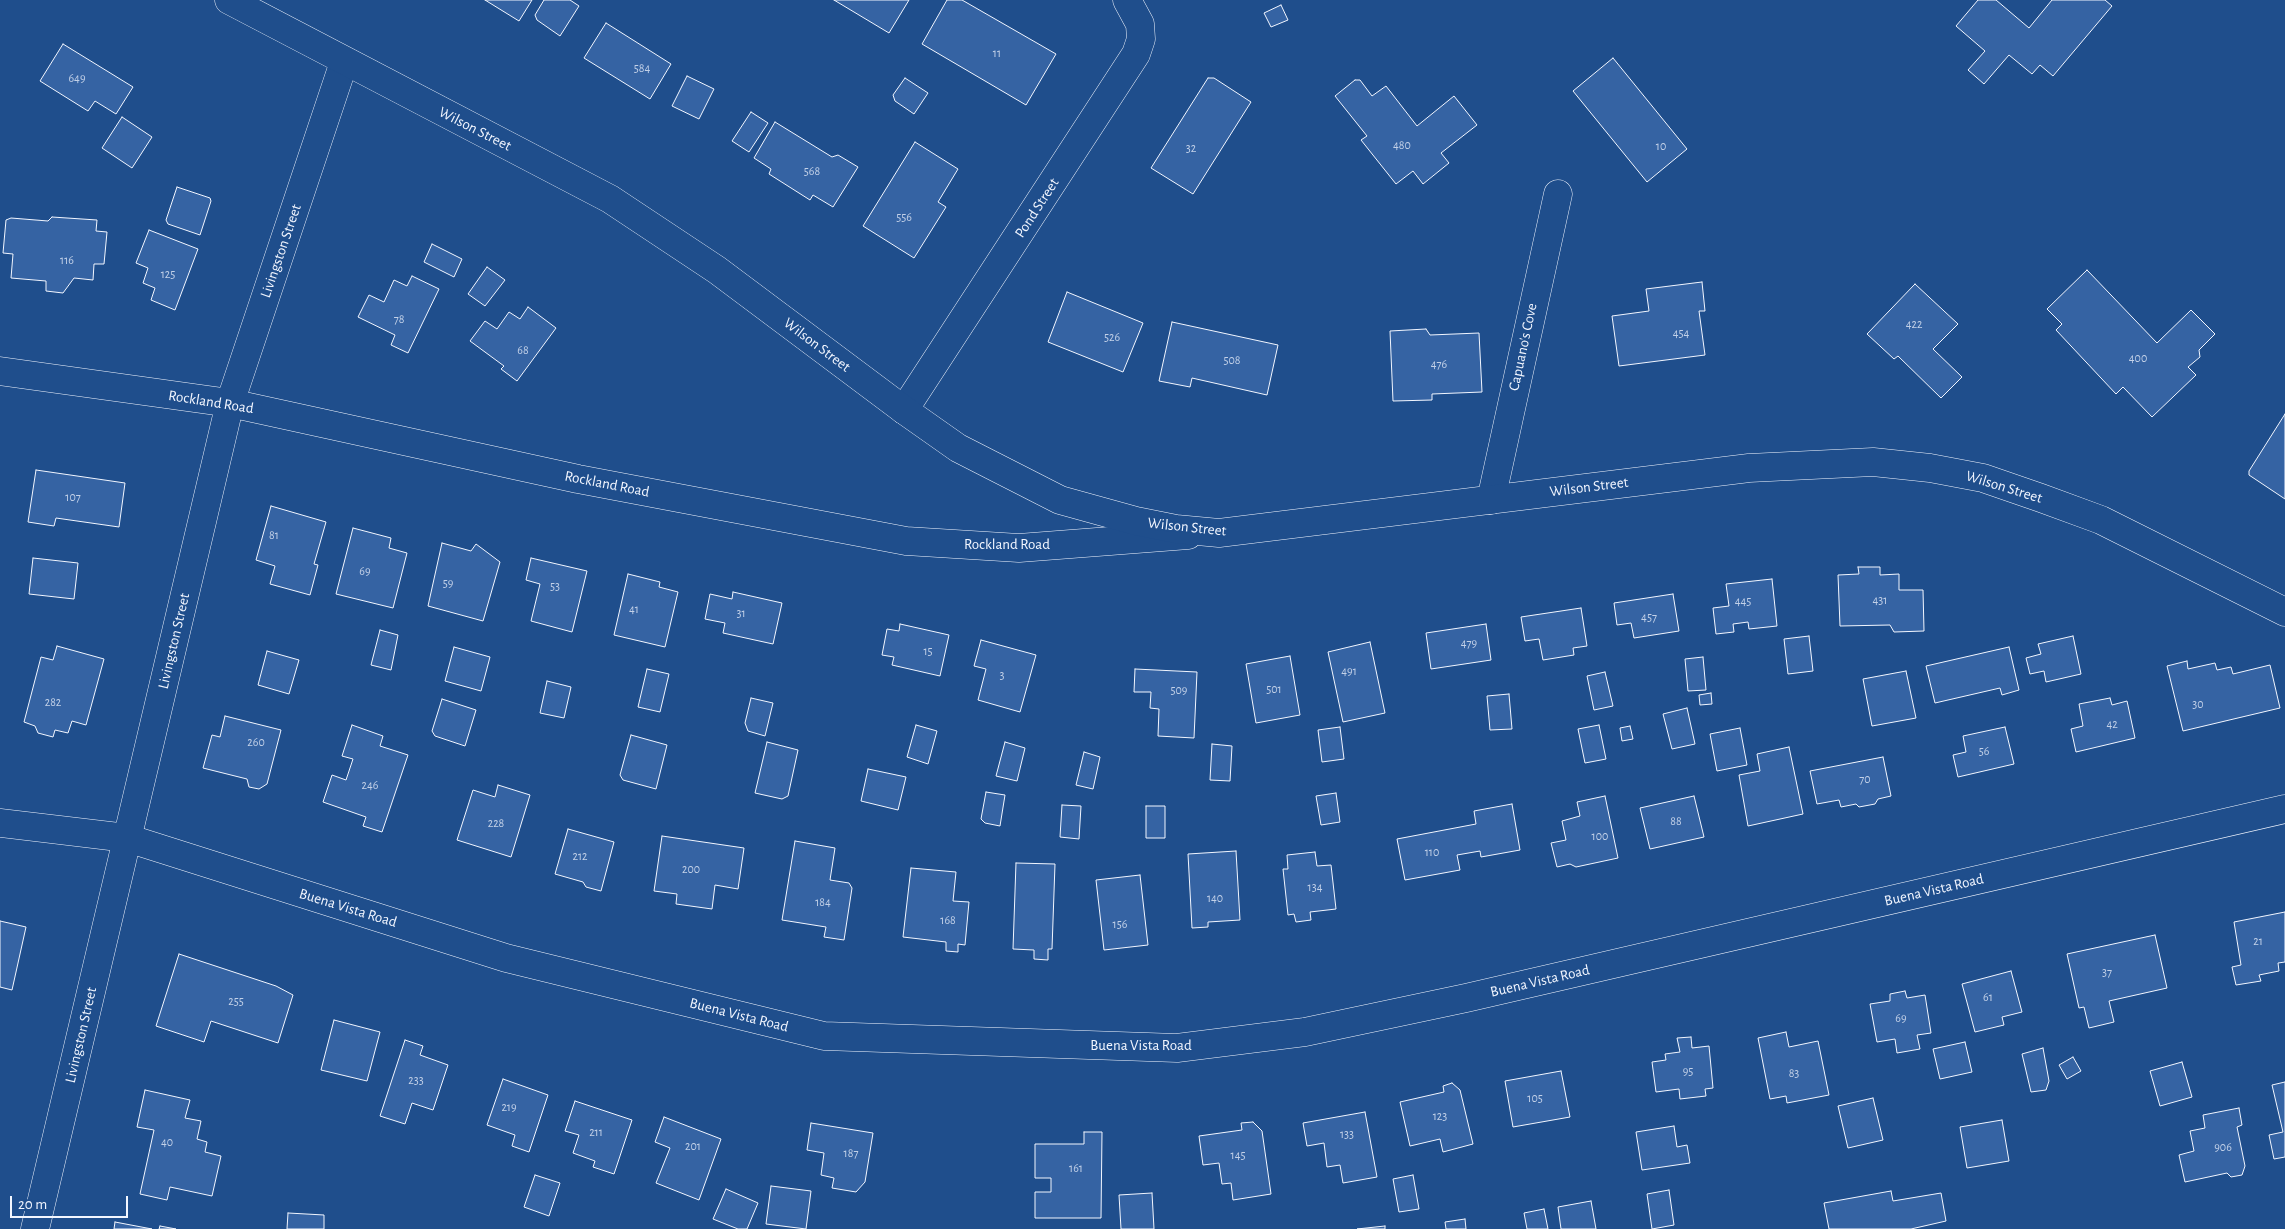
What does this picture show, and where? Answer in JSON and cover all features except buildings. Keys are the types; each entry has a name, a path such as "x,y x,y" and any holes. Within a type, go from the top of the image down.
{"street":[{"name":"Wilson Street","path":"229,0 344,62 610,199 718,270 904,410 958,448 1060,500 1136,521 1219,533 1617,483 1788,465 1873,462 1930,468 1983,478 2101,520 2285,612"},
{"name":"Pond Street","path":"904,410 1128,69 1141,39 1140,24 1133,7 1127,0"},
{"name":"Livingston Street","path":"35,1229 230,403 344,62"},
{"name":"Capuano's Cove","path":"1491,500 1558,194"},
{"name":"Rockland Road","path":"0,371 230,403 578,479 906,541 1019,548 1219,533"},
{"name":"Buena Vista Road","path":"0,823 127,838 506,958 824,1036 1177,1048 1304,1032 1466,998 2285,808"}]}
